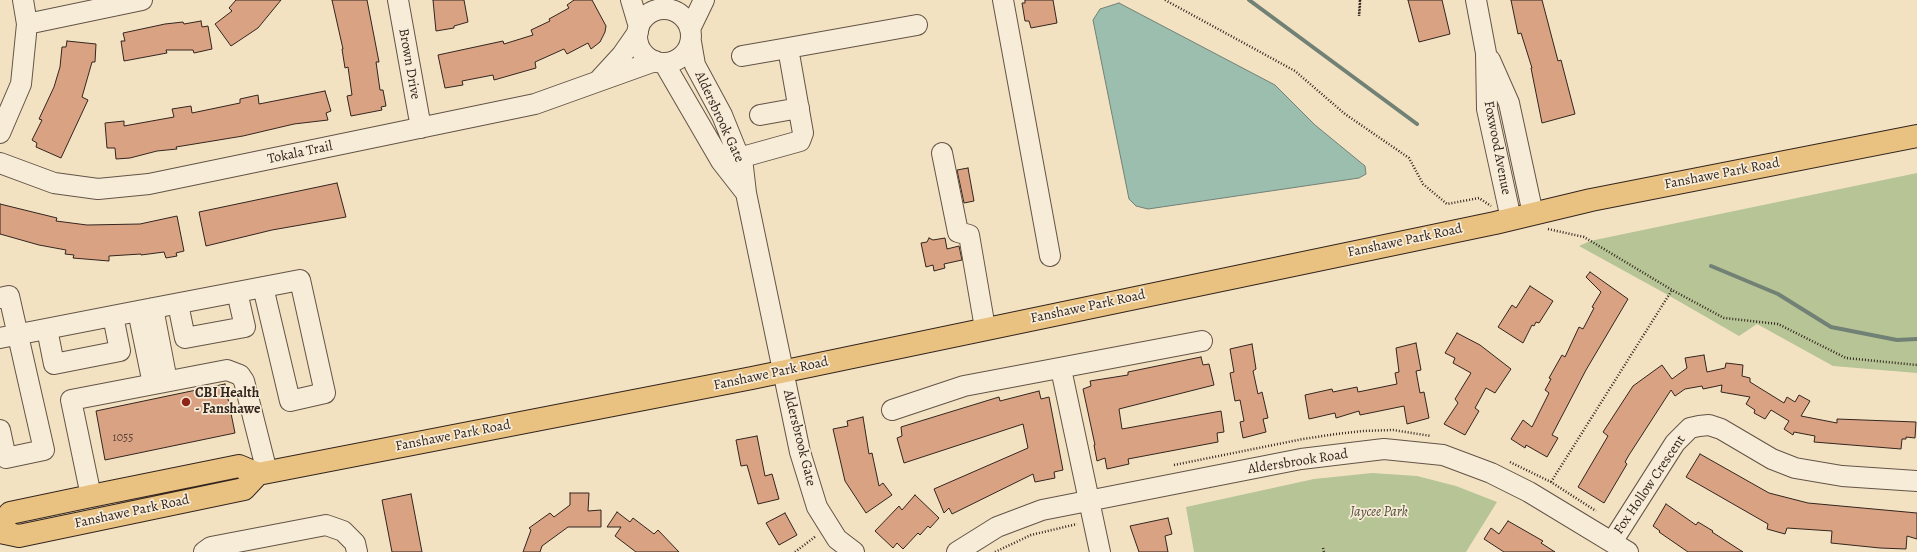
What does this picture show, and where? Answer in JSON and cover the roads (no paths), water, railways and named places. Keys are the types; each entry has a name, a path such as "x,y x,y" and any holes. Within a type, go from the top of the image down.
{"main road":[{"name":"Fanshawe Park Road","path":"0,524 10,513 239,466 262,473 784,371 1510,220 1592,200 1917,136"},
{"name":"Fanshawe Park Road","path":"0,532 18,536 244,489 262,473"}],"street":[{"path":"0,133 20,84 27,24 23,0"},
{"path":"27,24 142,0"},
{"name":"Brown Drive","path":"398,0 421,128"},
{"path":"631,0 641,50 647,57 660,62 681,57 687,50 690,36 704,0"},
{"path":"1003,0 1050,256"},
{"name":"Foxwood Avenue","path":"1476,0 1486,53 1486,109 1510,220"},
{"path":"638,30 646,16 668,5 684,17 690,36"},
{"path":"742,56 917,25"},
{"name":"Tokala Trail","path":"599,81 622,55 638,30"},
{"name":"Aldersbrook Gate","path":"690,36 695,65 722,115 743,167 746,193 800,452 817,507 837,538 854,552"},
{"path":"739,158 800,141 803,133 788,48"},
{"name":"Foxwood Avenue","path":"1486,53 1509,103 1533,214"},
{"name":"Tokala Trail","path":"0,163 54,183 98,189 149,184 535,104 599,81 660,62"},
{"name":"Aldersbrook Gate","path":"660,62 721,161 746,193"},
{"path":"760,115 799,108"},
{"path":"942,153 958,232 969,235 985,328"},
{"path":"9,336 145,309 300,280 325,393 290,401 263,287"},
{"path":"178,304 185,338 245,327 237,292"},
{"path":"0,298 9,296 9,336 44,450 6,458 0,430"},
{"path":"145,309 160,383"},
{"path":"47,329 54,364 120,350 113,316"},
{"path":"892,410 964,386 1061,369 1202,341"},
{"path":"1061,369 1100,552"},
{"path":"91,496 71,400 227,370 240,375 247,389 259,446 262,473"},
{"name":"Fox Hollow Crescent","path":"1620,547 1675,443 1690,428 1699,426 1709,426 1721,429 1772,459 1795,468 1842,476 1917,482"},
{"name":"Aldersbrook Road","path":"957,552 997,527 1087,493 1301,459 1384,449 1443,455 1491,473 1529,492 1620,547"},
{"path":"204,552 211,547 326,525 344,531 355,543 357,552"}],"waterway":[{"path":"1249,0 1417,124"},
{"path":"1711,266 1778,294 1831,327 1897,340 1917,339"}],"place":[{"name":"CBI Health - Fanshawe","path":"186,402"}],"park label":[{"name":"Jaycee Park","path":"1379,513"}]}
